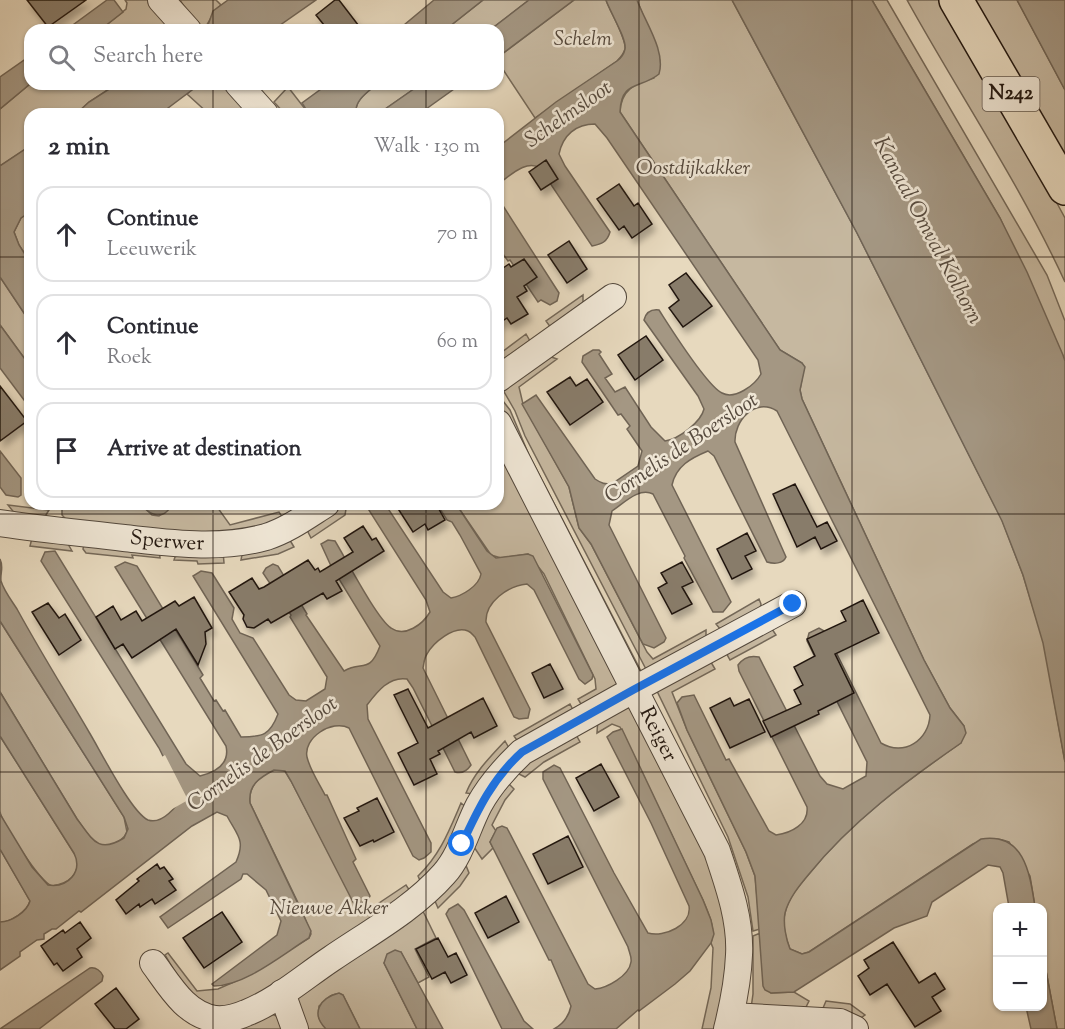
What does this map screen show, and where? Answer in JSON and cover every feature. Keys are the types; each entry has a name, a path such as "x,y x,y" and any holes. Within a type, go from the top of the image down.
{"main road":[{"name":"N242","path":"956,0 1065,188"}],"street":[{"path":"161,0 183,24"},
{"path":"243,90 260,108"},
{"path":"504,375 613,297"},
{"name":"Reiger","path":"504,435 717,851 730,891 740,953 729,1022"},
{"name":"Sperwer","path":"0,523 173,543 234,544 267,536 292,526 317,510"},
{"path":"153,963 184,1004 193,1012 217,1019 247,1013 282,993 421,897 445,873 488,791 506,766 522,752 793,604"},
{"path":"282,993 294,1029"},
{"path":"729,1022 840,1022 855,1029"}],"green space":[{"path":"125,0 150,0 172,24 107,24 126,9"},
{"path":"180,0 216,0 221,5 207,24 198,24"},
{"path":"483,0 529,0 498,24 453,24"},
{"name":"Schelm","path":"574,0 606,0 625,45 622,56 617,61 535,118 504,71 504,52"},
{"name":"Oostdijkakker","path":"637,0 732,0 857,233 1002,520 1023,575 1044,643 1065,762 1065,1029 1057,1029 1047,976 1047,903 1034,903 1030,876 1009,842 1004,840 982,840 973,844 809,952 802,954 790,949 784,917 786,908 798,888 825,855 861,820 900,787 961,743 964,726 950,708 924,660 802,399 800,390 804,367 802,363 780,350 620,112 623,98 630,89 654,78 660,61"},
{"path":"872,0 887,0 1047,275 1065,321 1065,361 1000,218"},
{"path":"907,0 940,0 1033,159 1065,218 1065,282 1009,174"},
{"path":"972,0 1017,0 1065,90 1065,163"},
{"path":"24,89 108,90 82,108 24,108 24,150 0,166 0,109"},
{"path":"191,90 232,90 248,108 202,108 187,94"},
{"path":"285,90 290,90 304,108 280,108 274,102"},
{"path":"370,90 412,90 387,108 356,108 359,100"},
{"path":"24,216 24,253 14,232"},
{"path":"0,277 24,313 24,358 0,325"},
{"path":"583,295 583,307 551,328 546,321"},
{"path":"526,334 530,341 504,364 504,350"},
{"path":"543,354 557,359 519,387 523,404 569,487 579,528 591,544 647,652 653,659 706,630 706,638 649,675 525,436 504,389"},
{"path":"504,402 510,410 529,455 642,673 638,672 504,417"},
{"path":"504,454 618,682 616,687 585,711 578,699 596,689 595,679 544,574 528,554 501,558 491,555 460,510 504,510"},
{"path":"8,505 24,507 24,510 49,510 41,523 20,520"},
{"path":"62,510 147,510 152,515 159,516 167,510 219,510 230,525 279,512 283,518 242,537 72,526 62,515"},
{"path":"330,510 346,510 345,515 311,538 308,532 311,523"},
{"path":"33,534 64,537 72,551 30,546"},
{"path":"288,537 294,547 278,554 241,560 243,549"},
{"path":"85,539 159,547 160,558 132,555 133,558 86,553 83,549"},
{"path":"185,551 223,551 224,563 198,564 197,561 174,560"},
{"path":"759,599 761,604 759,614 725,635 716,624"},
{"path":"0,621 124,817 127,832 116,843 100,845 87,834 0,692"},
{"path":"772,629 776,635 730,660 724,649"},
{"path":"708,657 715,669 672,692 687,730 746,852 755,876 760,929 753,931 748,897 728,837 655,687"},
{"path":"570,704 576,716 525,744 514,736"},
{"path":"626,707 631,709 707,850 729,938 721,1029 702,1029 711,988 713,948 712,927 703,900 620,727 612,724 597,733 598,717"},
{"path":"574,731 580,742 544,762 525,777 517,773 532,752"},
{"path":"0,736 77,858 77,869 68,881 52,886 46,882 22,851 2,817 0,811"},
{"path":"505,741 509,748 479,795 466,793 478,772"},
{"name":"Nieuwe Akker","path":"280,769 285,771 291,781 361,915 406,885 410,891 242,1010 203,1009 178,977 165,955 168,953 197,991 218,989 245,977 309,938 311,934 250,803 251,791 258,780 267,773"},
{"path":"508,783 514,789 505,800 492,825 496,831 490,842 493,848 482,859 470,841"},
{"path":"461,803 467,808 454,850 421,883 418,876 438,851"},
{"path":"0,849 30,901 22,912 2,923 0,922"},
{"path":"465,863 469,873 460,886 438,908 435,901"},
{"path":"420,905 436,938 415,949 429,977 418,983 401,952 384,963 417,1029 360,1029 343,995 336,994 330,996 319,1006 319,1018 326,1029 300,1029 295,1008 298,998"},
{"path":"760,933 771,993 794,992 809,1001 803,1013 751,1008 753,936"},
{"path":"826,1001 850,1004 865,1015 855,1022 823,1008"},
{"path":"267,1012 279,1017 286,1029 207,1029"}],"water":[{"path":"107,0 114,0 123,12 108,24 74,24"},
{"path":"228,0 316,0 282,24 208,24 213,11"},
{"path":"434,0 483,0 453,24 405,24"},
{"path":"529,0 574,0 504,52 504,24 498,24"},
{"path":"606,0 637,0 660,56 659,74 628,90 621,102 620,112 780,350 805,367 800,390 802,399 924,660 966,733 961,743 900,787 861,820 825,855 805,879 792,897 785,913 785,931 790,949 802,954 809,952 981,839 1007,842 1016,849 1023,858 1031,882 1034,903 1008,903 1000,867 988,865 932,902 927,916 894,928 794,992 771,993 763,986 755,876 746,852 687,730 677,703 682,697 694,695 726,760 729,759 769,831 776,835 798,827 805,818 807,807 739,671 738,665 742,661 750,657 759,657 820,776 827,784 843,789 866,776 867,762 807,641 809,633 819,628 826,632 881,743 898,748 914,744 925,732 930,715 777,411 769,407 761,407 747,413 738,426 735,442 786,557 783,561 767,562 714,456 708,451 685,464 677,473 672,485 731,602 723,612 713,612 653,494 648,492 637,494 612,511 609,525 666,638 654,648 643,644 591,544 579,528 569,487 522,404 536,395 595,479 610,484 638,466 642,451 627,429 630,426 621,414 618,415 582,362 583,356 593,350 601,352 599,354 612,374 605,378 615,392 625,387 651,427 665,441 689,429 699,419 704,409 698,396 644,320 649,312 659,310 698,368 722,393 733,395 738,393 754,383 761,374 758,360 607,138 595,124 576,128 571,132 564,141 559,154 610,232 604,242 592,246 540,168 524,167 504,180 504,142 556,102 617,61 623,54 625,45"},
{"name":"Kanaal Omval Kolhorn","path":"732,0 872,0 1000,218 1027,272 1065,361 1065,762 1043,643 1023,575 1002,521 857,233"},
{"path":"1017,0 1065,0 1065,90"},
{"path":"24,60 24,89 0,109 0,77"},
{"path":"108,90 192,90 168,108 82,108"},
{"path":"320,90 370,90 359,100 356,108 305,108 302,103"},
{"path":"412,90 453,90 427,108 387,108"},
{"path":"24,150 24,216 14,232 24,253 24,313 0,277 0,166"},
{"path":"504,207 559,293 557,301 550,305 541,300 538,302 510,260 508,261 504,255"},
{"path":"0,325 24,358 24,400 0,368"},
{"path":"0,451 21,478 21,495 18,497 6,495 0,487"},
{"path":"148,510 168,510 161,515"},
{"name":"Cornelis de Boersloot","path":"369,510 389,510 443,592 451,598 469,590 477,583 481,574 452,522 447,520 441,510 460,510 487,551 496,558 528,554 533,556 593,675 592,679 585,684 579,679 534,590 527,584 512,588 499,596 489,608 486,622 530,709 528,718 514,717 475,637 469,631 457,631 444,636 430,650 425,659 423,668 471,765 466,770 460,773 455,772 407,679 389,682 379,690 367,705 368,719 431,843 431,852 419,860 413,856 349,728 335,726 327,728 309,743 308,762 327,795 356,859 353,862 370,896 367,902 354,904 291,781 285,771 274,770 253,787 250,803 311,931 309,938 251,975 226,985 214,986 212,984 277,935 281,921 266,890 247,874 243,874 241,879 168,928 160,917 236,862 240,848 239,838 227,816 217,812 192,826 81,912 79,911 56,929 44,934 44,939 37,940 20,952 20,956 0,970 0,922 18,916 26,909 30,901 0,849 0,814 32,867 48,885 62,884 67,881 72,877 77,866 74,853 0,736 0,692 77,819 92,838 102,845 108,845 124,838 128,829 124,817 0,621 0,559 1,581 6,592 125,793 141,815 153,821 169,813 182,795 159,748 41,561 45,552 55,551 186,764 200,776 221,766 226,758 226,746 115,567 125,562 137,566 203,675 200,678 214,701 216,700 223,711 225,710 241,737 260,735 269,731 278,714 193,576 201,571 212,573 234,608 232,619 240,633 253,638 289,695 296,700 306,701 325,689 327,677 290,617 291,615 263,573 266,568 273,564 278,566 306,615 344,671 369,664 380,646 331,566 321,544 328,540 335,541 378,613 396,631 408,630 423,621 430,612 426,600"},
{"path":"622,729 703,900 714,934 711,943 690,971 616,1029 554,1029 565,1019 571,1006 551,960 490,842 497,828 502,826 507,828 588,984 595,989 611,984 626,972 631,956 543,779 543,772 554,765 560,768 648,933 669,932 682,924 689,913 689,906 651,823 607,737"},
{"path":"458,904 464,910 524,1021 533,1029 502,1029 446,914 449,909"},
{"path":"395,950 401,952 443,1029 417,1029 384,963 387,954"},
{"path":"90,968 101,972 102,981 39,1029 0,1029"},
{"path":"1047,976 1057,1029 1031,1029 1027,1011 1047,1011"},
{"path":"339,993 343,995 360,1029 326,1029 321,1023 318,1012 322,1002"}],"pier":[{"path":"165,755 188,800 167,812 177,802 179,795 160,758"}],"building":[{"path":"27,0 86,0 52,24 46,24"},
{"path":"335,0 339,0 357,24 323,24 316,15"},
{"path":"546,160 558,179 541,190 529,172"},
{"path":"619,184 634,206 638,203 652,224 632,238 624,226 619,230 597,199"},
{"path":"569,241 587,269 567,283 548,255"},
{"path":"524,259 537,277 524,286 527,291 517,297 528,314 511,324 507,318 504,320 504,267 509,264 511,267"},
{"path":"686,273 712,306 683,327 669,308 679,300 669,285"},
{"path":"646,336 663,360 635,380 618,355"},
{"path":"570,377 576,386 587,379 603,402 570,425 547,392"},
{"path":"0,386 24,417 24,423 0,441"},
{"path":"795,484 817,527 827,522 837,541 821,549 815,537 797,547 773,494"},
{"path":"399,510 439,510 445,520 428,530 425,524 413,532"},
{"path":"363,526 372,540 376,538 384,551 336,581 342,591 327,599 323,593 271,623 268,619 254,628 247,627 243,619 244,615 229,592 252,578 259,589 264,587 308,560 315,570 318,568 320,572 353,552 344,538"},
{"path":"747,533 756,551 745,556 752,569 732,579 717,549"},
{"path":"682,562 693,582 682,587 692,604 672,614 658,588 667,583 661,573"},
{"path":"194,597 212,628 205,632 206,644 198,665 176,629 132,658 123,644 115,649 96,617 113,606 121,620 136,611 142,621 175,601 179,606"},
{"path":"863,600 879,633 835,654 854,693 818,711 819,714 771,737 763,721 801,704 794,690 803,685 794,667 815,656 807,639 846,621 841,611"},
{"path":"48,603 59,618 65,614 81,640 59,655 32,612"},
{"path":"550,664 563,689 544,698 532,673"},
{"path":"408,689 428,728 483,698 497,726 474,738 471,732 438,751 440,754 430,759 437,774 414,785 398,753 418,743 394,695"},
{"path":"730,698 734,706 749,699 765,732 730,748 710,708"},
{"path":"601,764 619,797 594,811 576,778"},
{"path":"377,798 394,832 360,846 344,818 359,811 357,808"},
{"path":"568,836 583,867 548,884 533,854"},
{"path":"157,864 160,869 164,867 173,879 169,881 176,890 155,904 152,899 140,907 139,904 126,914 116,900 139,881 137,879"},
{"path":"506,896 519,922 488,938 475,913"},
{"path":"222,912 242,942 204,968 183,938"},
{"path":"80,922 91,938 77,949 82,957 63,971 57,963 54,965 41,946 63,930 65,933"},
{"path":"438,938 448,957 456,953 467,975 451,983 445,972 432,979 416,949"},
{"path":"893,942 919,983 935,973 945,989 932,997 941,1011 915,1027 887,984 870,995 858,976 869,968 864,960"},
{"path":"116,988 139,1019 126,1029 115,1029 95,1004"}],"route":[{"path":"462,844 488,791 506,766 522,752 793,604"}],"water label":[{"name":"Schelmsloot","path":"569,115"}]}
